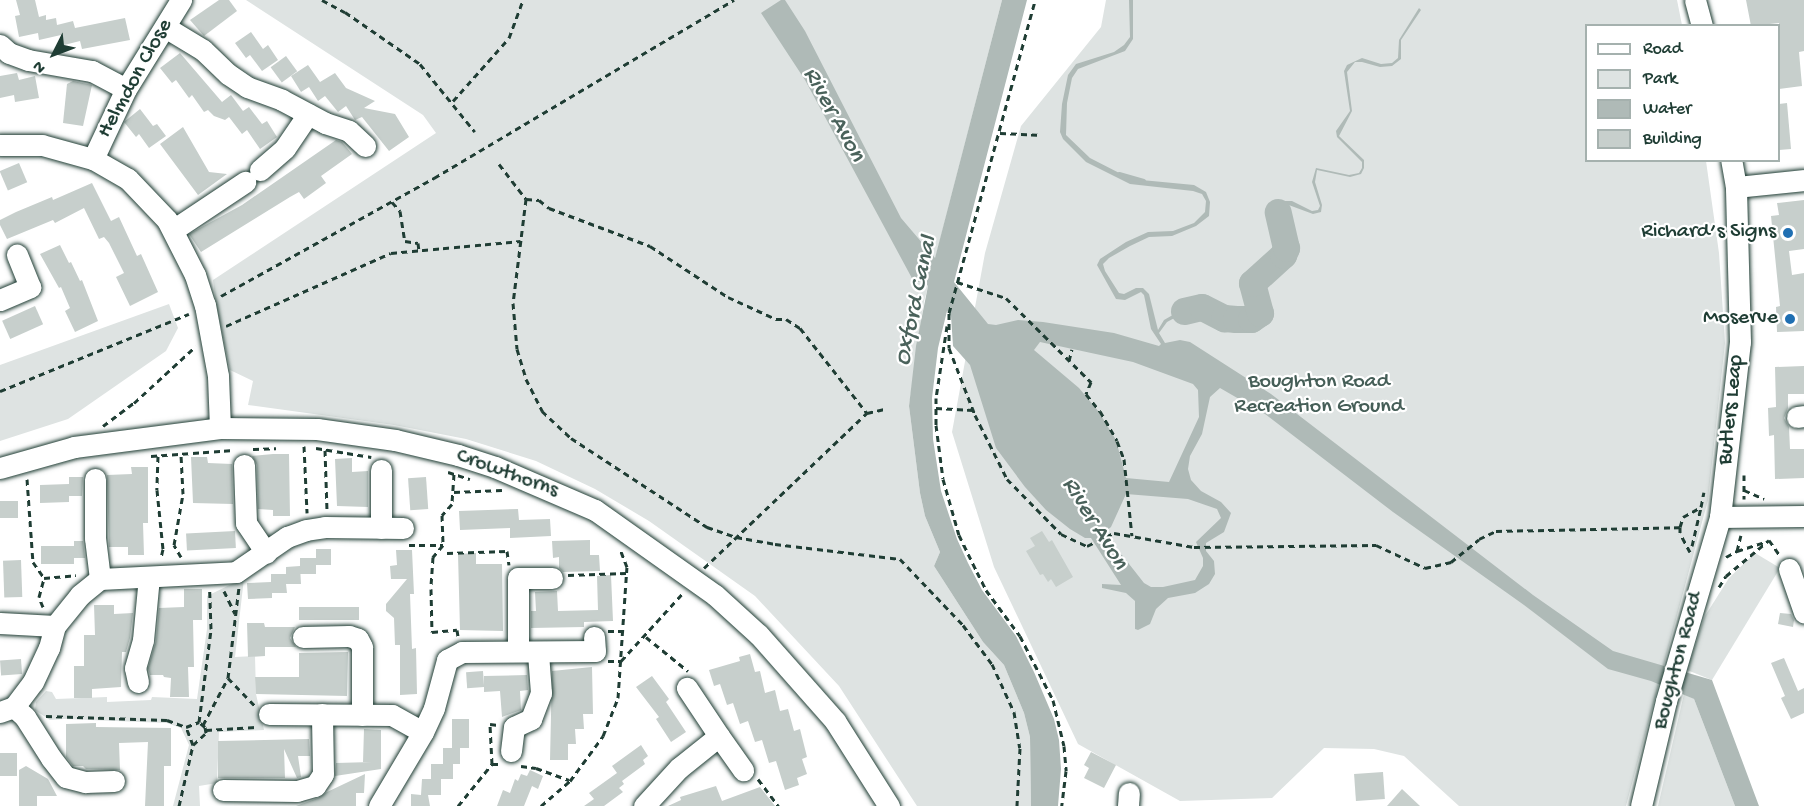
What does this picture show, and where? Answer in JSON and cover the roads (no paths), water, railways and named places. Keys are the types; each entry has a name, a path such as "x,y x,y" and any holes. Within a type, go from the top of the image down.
{"street":[{"name":"Helmdon Close","path":"93,159 126,89 181,0"},
{"path":"1695,0 1701,24"},
{"path":"165,27 203,50 228,74 247,87 349,131 365,146"},
{"path":"0,45 9,53 28,60 92,71 126,89"},
{"path":"173,230 253,176 285,148 296,132 316,118"},
{"path":"0,145 42,145 93,159 128,179 159,211 173,230 195,275 211,332 218,376 220,428"},
{"name":"Butlers Leap","path":"1720,517 1740,342 1736,187 1731,162"},
{"path":"1736,187 1804,180"},
{"path":"0,300 30,287 17,255"},
{"name":"Crowthorns","path":"0,468 74,447 220,428 317,429 395,440 458,455 545,487 595,510 693,578 759,635 798,676 835,721 889,806"},
{"path":"243,455 246,523 266,553"},
{"path":"381,464 381,528"},
{"path":"95,479 95,538 100,576"},
{"path":"1720,517 1804,516"},
{"name":"Boughton Road","path":"1641,806 1666,701 1720,517"},
{"path":"114,781 85,782 66,777 25,717 7,709 33,682 49,648 52,626 100,576 153,577 216,574 245,569 287,537 318,528 404,528"},
{"path":"1789,569 1804,612"},
{"path":"138,681 135,668 143,640 153,577"},
{"path":"509,760 514,727 531,719 541,693 528,652 519,578 552,578"},
{"path":"0,623 52,626"},
{"path":"303,637 349,636 358,639 362,647 362,715"},
{"path":"379,806 423,732 434,708 447,660 462,652 595,651 594,637"},
{"path":"687,688 743,770"},
{"path":"269,714 392,715 423,732"},
{"path":"223,790 297,791 315,786 323,774 322,714"},
{"path":"644,806 679,768 719,736"}],"water":[{"name":"River Avon","path":"781,0 785,0 805,31 901,218 935,258 1002,0 1027,0 954,282 988,324 996,325 1018,320 1043,322 1114,333 1159,346 1161,344 1151,329 1144,295 1141,292 1125,300 1116,299 1097,265 1100,259 1126,242 1148,232 1173,231 1194,223 1205,212 1206,201 1202,194 1193,191 1130,184 1086,162 1063,139 1060,132 1062,104 1068,75 1076,64 1114,52 1124,45 1130,37 1129,0 1133,0 1133,39 1125,51 1078,69 1072,78 1067,103 1066,135 1090,158 1131,179 1194,185 1206,192 1210,202 1209,216 1196,226 1172,236 1149,237 1109,258 1103,264 1119,293 1124,294 1136,288 1143,288 1149,294 1158,330 1164,320 1178,312 1201,306 1241,320 1258,312 1249,291 1250,283 1280,256 1284,247 1277,208 1284,201 1292,201 1312,211 1318,210 1320,206 1312,182 1316,168 1349,175 1359,173 1362,168 1362,162 1337,137 1336,131 1350,111 1344,71 1347,65 1362,58 1381,64 1392,63 1398,58 1399,40 1419,8 1421,10 1401,40 1401,59 1392,66 1380,67 1355,62 1347,72 1352,111 1339,136 1364,160 1364,168 1361,174 1350,177 1317,170 1315,182 1322,205 1321,212 1313,214 1286,204 1279,210 1287,245 1282,258 1253,284 1261,312 1252,320 1241,323 1201,310 1180,315 1167,322 1159,333 1165,343 1180,340 1190,342 1271,394 1533,595 1613,651 1712,680 1759,806 1735,806 1694,699 1651,681 1608,669 1524,605 1393,512 1265,414 1220,388 1210,397 1202,434 1190,456 1188,469 1191,480 1201,491 1221,502 1231,513 1224,532 1206,543 1206,551 1214,561 1215,574 1209,584 1195,593 1168,598 1156,609 1150,624 1138,630 1135,629 1135,601 1126,593 1102,588 1102,584 1121,585 1091,538 1085,538 1070,529 1046,510 1025,487 996,448 970,365 953,346 951,316 947,311 938,348 932,398 933,439 941,491 957,539 968,563 982,590 1016,636 1034,672 1054,719 1059,740 1061,769 1058,806 1031,806 1030,737 1024,713 1004,665 983,642 934,566 940,552 925,516 920,493 909,406 916,346 928,286 925,282 914,282 805,80 761,13","holes":["1040,342 1133,362 1193,384 1198,390 1199,417 1169,482 1126,478 1116,440 1099,412 1079,388 1034,350","1126,494 1188,499 1217,509 1221,518 1196,542 1203,558 1203,566 1195,580 1163,587 1151,587 1144,583 1122,555 1109,552 1101,535 1111,527"]}],"waterway":[{"path":"1119,174 1143,181"},
{"path":"1184,311 1202,307 1224,318 1236,319 1251,319 1260,313 1252,283 1283,255 1286,248 1278,212"}],"place":[{"name":"Richard’s Signs","path":"1788,233"},
{"name":"Moserve","path":"1790,319"}],"water label":[{"name":"Oxford Canal","path":"917,301"}],"park label":[{"name":"Boughton Road Recreation Ground","path":"1319,394"}]}
